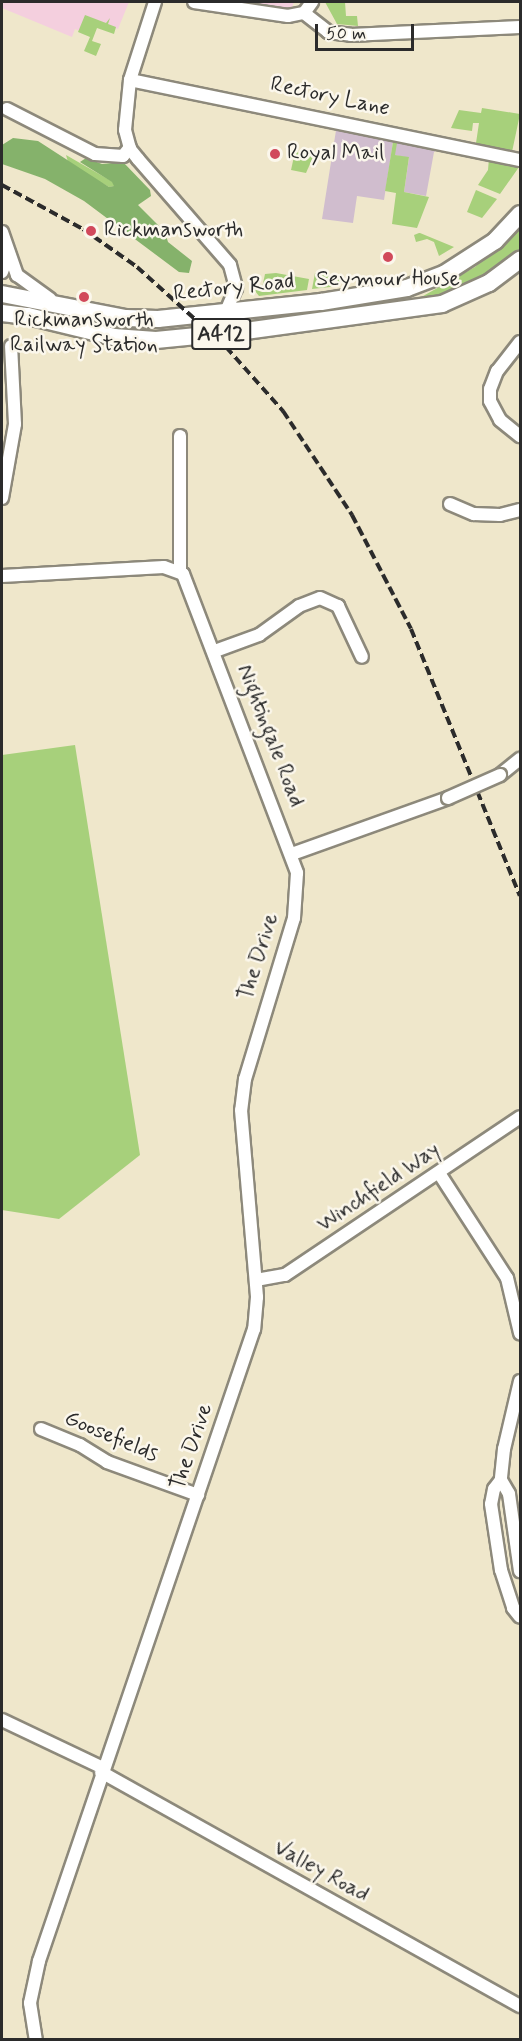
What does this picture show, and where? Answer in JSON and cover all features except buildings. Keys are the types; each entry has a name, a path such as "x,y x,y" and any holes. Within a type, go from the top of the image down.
{"main road":[{"name":"Rectory Road","path":"2,294 126,318 226,312 407,288 444,274 468,260 495,241 520,214"},
{"name":"Rectory Road","path":"2,314 28,316 114,337 156,340 238,332 442,304 489,283 520,260"}],"street":[{"path":"154,2 130,80 126,130 130,147 230,265 236,288 226,312"},
{"path":"194,2 288,16 304,13 312,2"},
{"path":"304,13 328,32 351,35 520,27"},
{"name":"Rectory Lane","path":"130,80 520,160"},
{"path":"7,109 95,154 123,156 130,147"},
{"path":"2,232 22,283 67,307"},
{"path":"2,272 9,253"},
{"path":"520,342 497,371 490,389 490,401 500,420 520,435"},
{"path":"2,498 15,424 11,346"},
{"path":"2,576 164,567 180,572 180,436"},
{"path":"450,504 481,514 520,510"},
{"name":"Nightingale Road","path":"180,572 215,651 292,854"},
{"path":"215,651 259,635 299,606 325,599 341,611 363,657"},
{"path":"292,854 448,798 500,775 520,759"},
{"name":"The Drive","path":"36,2040 29,2018 33,1983 102,1770 254,1329 256,1280 241,1110 245,1079 294,918 297,885 292,854"},
{"name":"Winchfield Way","path":"256,1280 285,1275 520,1117"},
{"path":"439,1173 507,1278 520,1333"},
{"path":"520,1381 501,1480 494,1489 492,1504 495,1538 513,1608 520,1617"},
{"name":"Goosefields","path":"41,1429 80,1445 107,1462 198,1495"},
{"path":"501,1480 509,1494 520,1571"},
{"name":"Valley Road","path":"2,1720 102,1770 520,2006"}],"shaded area":[{"path":"2,2 129,2 118,29 85,17 80,31 75,29 72,37 2,8"},
{"path":"230,2 294,2 290,12"},
{"path":"337,124 442,147 434,152 426,196 404,192 409,158 395,155 393,142 384,200 357,196 353,223 322,219"}],"green space":[{"path":"325,2 345,2 346,16 357,16 358,26 337,24"},
{"path":"85,15 106,23 110,18 108,24 116,27 114,34 97,28 92,41 101,44 96,56 84,51 90,37 78,32"},
{"path":"482,108 520,114 512,152 476,143 479,123 473,123 472,131 451,128 459,110 481,113"},
{"path":"13,138 38,141 109,187 114,186 112,182 80,162 86,158 102,164 123,162 150,190 151,196 138,205 165,232 168,242 192,261 189,273 179,272 84,201 45,179 2,164 2,145"},
{"path":"393,142 397,143 395,155 409,157 404,192 429,197 417,228 392,224 396,193 385,191"},
{"path":"295,152 314,155 306,173 291,170"},
{"path":"66,155 113,182 115,186 109,187 79,170 68,162"},
{"path":"489,158 519,167 500,194 478,185 488,170"},
{"path":"476,190 497,199 482,218 467,212"},
{"path":"520,226 520,255 458,293 407,305 475,267"},
{"path":"419,233 454,247 439,256 434,242 427,239 416,242 414,235"},
{"path":"276,273 309,279 307,290 259,296 251,286 262,288 265,274"},
{"path":"315,273 340,277 339,286 312,289"},
{"path":"75,745 140,1155 59,1219 2,1210 2,755"}],"railway":[{"path":"2,185 83,229 137,267 226,347 283,411 352,515 411,629 520,896"}],"place":[{"name":"Royal Mail","path":"275,154"},
{"name":"Rickmansworth","path":"91,231"},
{"name":"Seymour House","path":"388,257"},
{"name":"Rickmansworth Railway Station","path":"84,297"}]}
